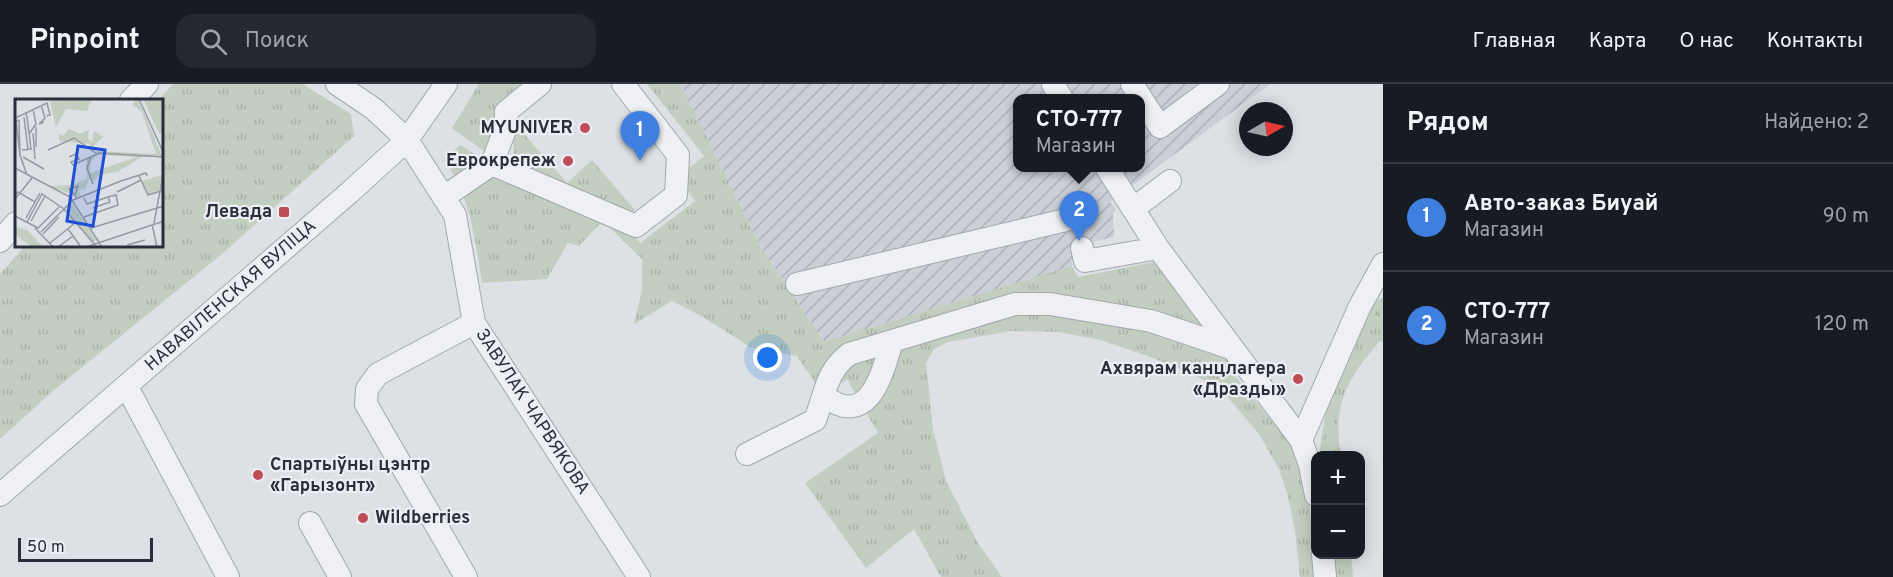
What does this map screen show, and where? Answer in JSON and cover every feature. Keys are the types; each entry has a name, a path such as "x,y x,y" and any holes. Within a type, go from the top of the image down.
{"street":[{"path":"132,99 147,84"},
{"name":"ЗАВУЛАК ЧАРВЯКОВА","path":"337,84 374,109 407,140 444,197 455,215 474,323 639,577"},
{"name":"НАВАВІЛЕНСКАЯ ВУЛІЦА","path":"0,495 407,140 446,84"},
{"path":"444,197 492,164 506,127 506,112 540,84"},
{"path":"492,164 636,226 676,195 678,155 623,84"},
{"path":"1145,104 1160,127 1218,84"},
{"path":"1110,172 1158,248 1301,440 1311,470"},
{"path":"1133,208 1170,181"},
{"path":"797,284 1066,220"},
{"path":"0,241 15,224"},
{"path":"1082,248 1085,261 1158,248"},
{"path":"1301,440 1359,308 1383,264"},
{"path":"747,454 815,420 828,377 836,364 849,354 1015,304 1050,304 1151,321 1231,348"},
{"path":"466,577 366,404 367,389 378,374 474,323"},
{"path":"824,396 837,405 855,406 874,393 882,377 892,341"},
{"path":"126,387 228,577"},
{"path":"310,523 340,577"},
{"path":"1323,559 1325,577"}],"shaded area":[{"path":"680,84 1270,84 1246,102 1239,102 1239,107 1110,202 1116,209 1113,214 1114,237 1074,246 1072,266 824,342 762,250"}],"green space":[{"path":"173,84 302,84 351,114 354,136 222,254 54,390 0,439 0,274 23,248 164,248 164,99 159,99"},
{"path":"479,84 521,84 499,103 492,164 623,220 640,243 695,201 677,177 704,156 647,84 680,84 762,250 824,342 1072,266 1078,277 1154,262 1231,348 1236,377 1291,445 1303,465 1311,517 1311,559 1316,559 1318,577 1300,577 1295,531 1288,496 1279,469 1259,434 1226,395 1195,375 1101,340 1058,332 1011,331 948,342 934,349 926,363 933,430 946,481 978,543 1002,577 941,577 914,529 866,568 805,483 878,433 847,379 824,396 797,356 752,348 703,317 672,301 634,324 642,290 642,259 603,221 579,246 568,243 547,279 482,283 466,203 444,160 460,145 479,157 484,151 452,128"},
{"path":"513,118 567,183 592,160 635,210 629,215 514,168"},
{"path":"1383,298 1383,318 1359,308"},
{"path":"1359,308 1383,318 1383,341 1379,342 1358,368 1345,394 1339,421 1341,451 1320,451 1332,370"},
{"path":"1330,559 1351,559 1353,577 1332,577"}],"place":[{"name":"MYUNIVER","path":"585,128"},
{"name":"Еврокрепеж","path":"568,161"},
{"name":"Авто-заказ Биуай","path":"640,161"},
{"name":"Левада","path":"284,212"},
{"name":"СТО-777","path":"1079,241"},
{"name":"Ахвярам канцлагера «Дразды»","path":"1298,379"},
{"name":"Спартыўны цэнтр «Гарызонт»","path":"258,475"},
{"name":"Wildberries","path":"363,518"}]}
